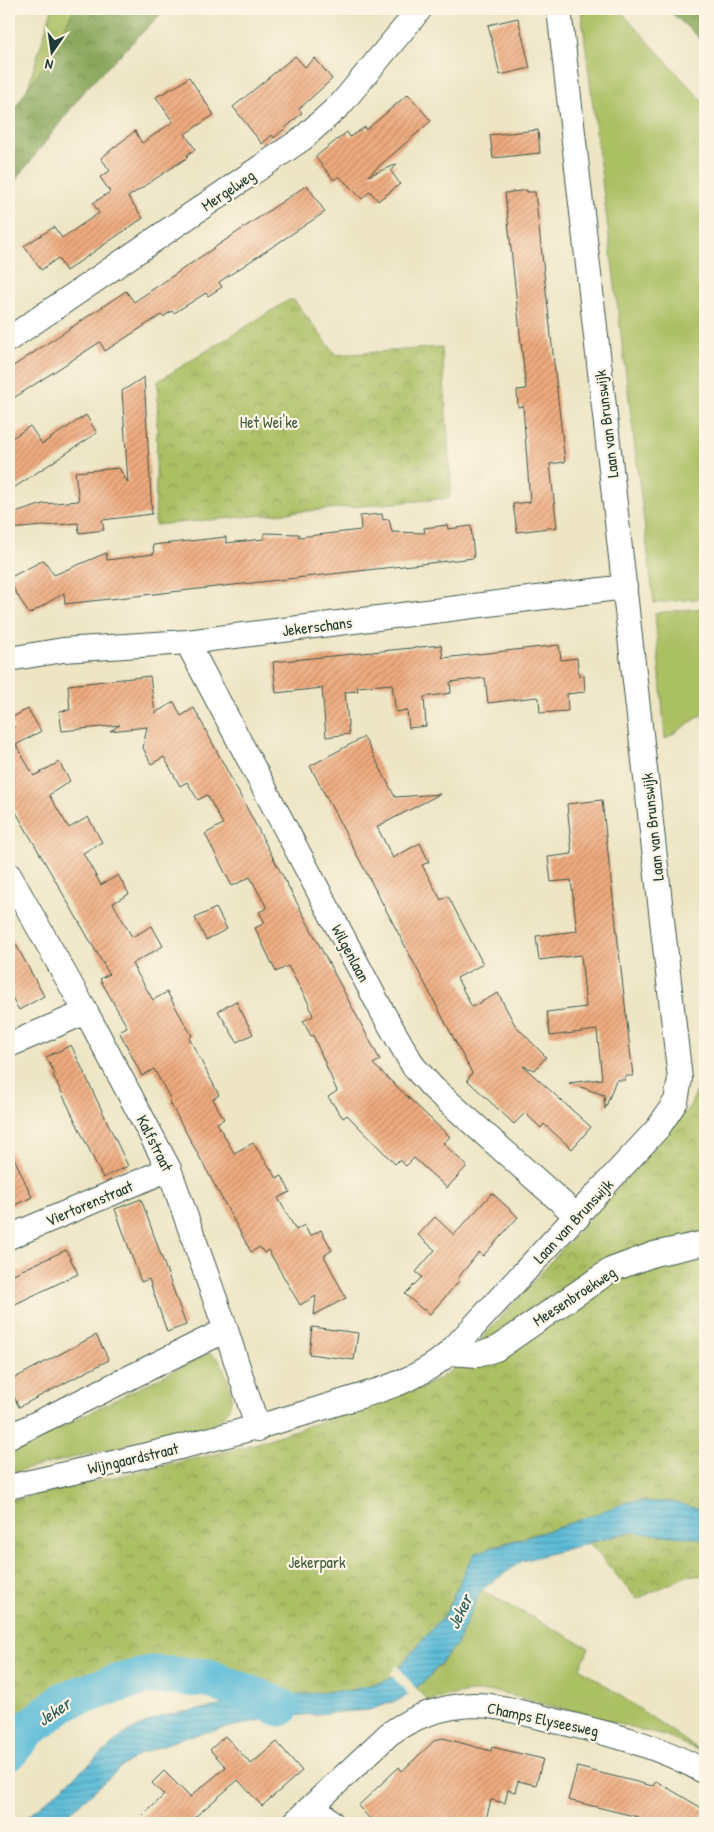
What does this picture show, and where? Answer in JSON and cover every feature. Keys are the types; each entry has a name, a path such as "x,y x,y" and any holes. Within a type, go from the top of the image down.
{"street":[{"name":"Mergelweg","path":"9,339 302,139 341,104 420,9"},
{"name":"Laan van Brunswijk","path":"258,1429 380,1390 416,1376 437,1364 578,1217 658,1128 676,1101 680,1087 559,9"},
{"name":"Jekerschans","path":"9,659 63,650 187,642 625,587"},
{"name":"Wilgenlaan","path":"187,642 378,1005 414,1066 455,1109 578,1217"},
{"name":"Kalfstraat","path":"9,875 86,1012 170,1168 258,1429"},
{"path":"9,1046 86,1012"},
{"name":"Viertorenstraat","path":"9,1237 170,1168"},
{"name":"Meesenbroekweg","path":"448,1353 478,1355 496,1349 611,1270 654,1254 705,1243"},
{"path":"9,1437 226,1330"},
{"name":"Wijngaardstraat","path":"9,1487 258,1429"},
{"name":"Champs Elyseesweg","path":"294,1823 388,1734 401,1725 430,1712 471,1705 510,1710 648,1744 686,1760 705,1772"},
{"path":"314,1805 332,1823"}],"green space":[{"path":"52,9 74,9 43,68 28,87"},
{"path":"74,9 166,9 86,89 9,189 9,119 28,87 43,68"},
{"path":"581,9 619,9 705,104 705,598 654,603"},
{"path":"667,9 705,9 705,43"},
{"name":"Het Wei'ke","path":"289,300 294,300 336,355 442,347 451,489 449,498 155,525 158,381"},
{"path":"705,608 705,713 665,739 655,613"},
{"name":"Jekerpark","path":"702,1080 705,1086 705,1576 689,1575 637,1599 589,1543 630,1532 560,1527 490,1547 454,1595 446,1613 388,1680 352,1690 270,1697 199,1669 133,1672 75,1689 53,1701 9,1746 9,1501 242,1448 417,1389 439,1379 458,1365 680,1118 690,1106"},
{"path":"209,1353 219,1359 230,1386 231,1395 231,1403 228,1410 214,1424 9,1473 9,1456 83,1416"},
{"path":"481,1590 589,1648 580,1668 702,1752 668,1737 499,1692 463,1693 428,1701 416,1688 438,1667 455,1644"}],"water":[{"path":"630,1501 672,1502 705,1510 705,1539 630,1532 522,1561 481,1590 457,1644 426,1680 402,1699 369,1710 276,1717 185,1737 140,1754 121,1767 58,1823 20,1823 126,1733 162,1716 270,1697 352,1690 388,1680 446,1613 466,1568 475,1553 560,1527"}],"pier":[{"path":"397,1665 417,1690 410,1696 390,1674"}],"building":[{"path":"518,18 530,68 500,75 488,25"},
{"path":"295,56 305,67 315,58 332,79 299,109 302,113 274,138 272,135 262,144 233,107"},
{"path":"189,77 214,115 185,134 195,149 187,155 188,157 128,197 143,218 66,271 58,258 41,270 24,246 54,227 62,238 99,213 93,203 110,192 100,177 110,171 101,158 135,131 142,143 173,122 156,97"},
{"path":"408,94 431,121 368,176 397,164 391,171 400,184 378,201 370,191 362,199 339,176 334,180 315,157 347,132 350,137 365,127 366,130"},
{"path":"538,130 540,153 493,158 490,135"},
{"path":"307,185 325,212 219,282 222,287 208,296 206,293 174,313 172,311 163,317 161,315 105,351 100,342 9,401 9,369 126,291 134,302"},
{"path":"527,190 527,192 535,192 565,462 550,464 557,527 517,532 513,504 530,502 523,406 518,407 517,390 526,389 505,193"},
{"path":"144,377 152,514 102,520 104,530 79,533 78,523 9,529 9,515 43,504 79,501 75,472 119,468 128,483 122,391"},
{"path":"86,415 97,433 9,491 9,440 30,426 42,444"},
{"path":"382,514 383,520 389,519 392,532 425,533 424,528 447,525 448,529 471,526 474,558 65,604 64,593 29,614 9,581 9,578 44,560 54,575 106,553 107,560 154,554 153,545 226,537 226,543 264,539 264,533 299,534 299,537 361,530 360,516"},
{"path":"441,645 443,658 559,645 561,660 577,658 579,676 584,675 585,692 567,694 568,711 540,713 539,698 536,697 488,703 485,678 450,682 451,693 424,697 426,726 409,728 407,710 396,712 392,684 357,687 358,691 345,692 349,734 326,737 322,688 276,693 273,662"},
{"path":"150,676 155,713 174,702 181,716 194,708 380,1060 373,1064 450,1137 443,1143 467,1166 447,1188 414,1158 406,1166 399,1160 395,1164 347,1115 343,1118 328,1097 337,1091 313,1035 311,1036 303,1021 313,1016 309,1004 288,966 276,972 255,928 265,923 259,912 267,908 250,877 232,886 205,834 223,824 207,795 198,800 187,782 180,786 164,757 151,764 143,748 147,727 110,731 120,725 62,731 59,711 70,710 68,685"},
{"path":"28,709 41,731 16,745 34,776 59,762 70,781 49,795 69,828 88,817 102,842 83,853 101,885 118,875 129,894 113,903 132,937 152,926 163,946 132,964 153,1000 167,992 192,1036 189,1038 219,1095 213,1099 224,1119 217,1123 234,1153 253,1143 277,1178 282,1176 290,1192 278,1198 296,1230 304,1225 310,1236 321,1230 332,1250 324,1256 346,1298 314,1315 316,1296 300,1305 268,1250 264,1253 260,1247 251,1252 169,1101 171,1100 154,1069 142,1076 119,1031 127,1027 100,979 109,974 9,800 9,731 14,728 9,719"},
{"path":"364,737 395,797 440,794 377,827 393,858 420,843 429,862 422,865 441,900 448,896 483,964 457,978 472,1007 498,993 515,1025 546,1057 535,1070 523,1066 591,1127 572,1149 544,1124 541,1128 525,1113 514,1124 467,1080 472,1073 310,766"},
{"path":"602,800 633,1076 625,1076 625,1080 616,1080 605,1109 604,1095 569,1083 602,1079 597,1030 550,1036 547,1012 586,1007 581,955 539,960 536,936 577,931 571,880 551,882 548,857 572,854 567,804"},
{"path":"216,908 227,929 206,940 195,918"},
{"path":"9,932 44,996 19,1010 9,992"},
{"path":"236,1001 253,1034 237,1042 218,1011"},
{"path":"71,1045 128,1166 103,1178 46,1057"},
{"path":"9,1147 32,1197 9,1208"},
{"path":"492,1193 518,1217 483,1256 479,1252 458,1278 460,1280 430,1314 405,1294 422,1277 416,1272 435,1250 418,1235 435,1217 454,1235"},
{"path":"141,1199 186,1325 167,1332 149,1279 141,1282 115,1209"},
{"path":"66,1250 78,1274 9,1307 9,1276"},
{"path":"312,1327 358,1333 354,1360 309,1354"},
{"path":"96,1335 109,1360 19,1407 9,1387 9,1381"},
{"path":"225,1736 251,1764 277,1742 302,1771 262,1806 238,1780 188,1823 136,1823 164,1795 152,1783 164,1771 190,1797 226,1767 210,1750"},
{"path":"443,1738 491,1751 492,1747 543,1759 536,1785 518,1781 515,1792 508,1790 505,1803 491,1800 485,1823 374,1823 358,1806 399,1767 402,1771 435,1740"},
{"path":"577,1767 653,1786 656,1781 705,1810 697,1823 635,1823 638,1817 568,1800"}],"waterway":[{"name":"Jeker","path":"9,1751 26,1731 64,1701 105,1687 150,1675 208,1678 280,1707"}]}
